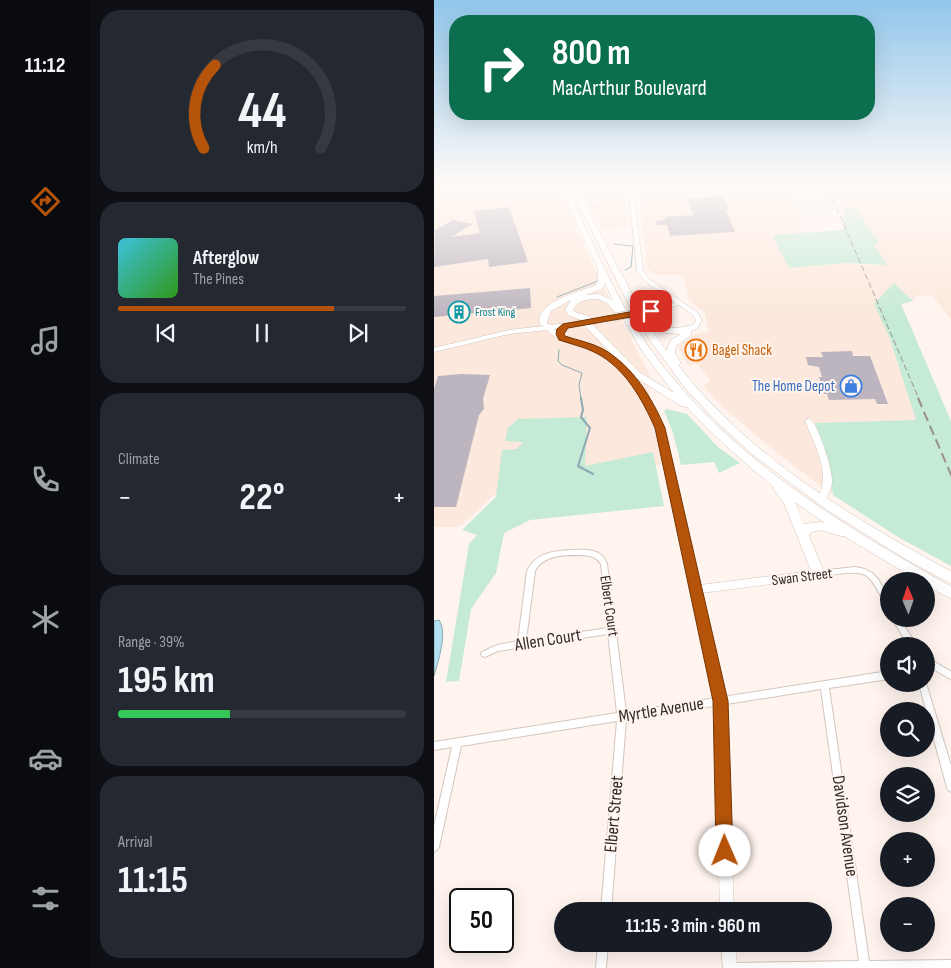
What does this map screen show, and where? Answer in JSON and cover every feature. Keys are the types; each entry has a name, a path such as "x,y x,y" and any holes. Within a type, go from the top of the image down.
{"highway":[{"path":"583,228 632,325 659,367 699,413 730,444 768,476 860,540 951,594"},
{"path":"594,228 626,291 654,340 676,370 729,426 777,467 821,500 896,548 951,579"},
{"path":"545,326 544,314 550,306 599,286 602,280 602,266"},
{"path":"626,291 647,320 659,329 677,332 695,327"},
{"path":"632,325 613,302 600,297 584,298 570,305 569,310 572,314 587,321 636,374 699,413"},
{"path":"676,370 679,367 670,354 672,345 695,327"},
{"path":"768,476 789,502 804,534 819,574"},
{"path":"804,534 807,528 816,526 835,530 860,540"}],"main road":[{"path":"635,228 639,269 645,278 694,313 699,320 695,327"},
{"path":"662,308 665,301 665,293"},
{"path":"434,344 499,328 566,325 651,311 679,302"},
{"path":"662,308 694,313"},
{"path":"434,350 504,332 587,321"},
{"path":"562,338 560,331 566,325"},
{"path":"545,326 562,338 606,354 622,368 650,404 657,420 720,701 727,902"},
{"path":"545,326 545,333 556,340 588,347"},
{"path":"808,421 828,474 828,486 821,500"},
{"name":"Swan Street","path":"696,590 819,574"},
{"path":"729,952 730,968"}],"street":[{"name":"Elbert Court","path":"522,643 531,571 536,562 549,555 586,551 600,557 604,564 622,717"},
{"name":"Swan Street","path":"819,574 855,570 867,573 877,580 880,586"},
{"name":"Allen Court","path":"485,654 497,648 522,643 613,630"},
{"path":"936,667 951,677"},
{"name":"Myrtle Avenue","path":"434,746 880,676"},
{"name":"Davidson Avenue","path":"824,685 865,966"},
{"path":"925,692 951,788"},
{"name":"Elbert Street","path":"607,902 622,717"},
{"path":"434,847 457,743"},
{"path":"601,968 602,952"},
{"path":"730,968 951,965"}],"shaded area":[{"path":"434,228 576,228 594,268 650,376 649,404 667,463 593,479 494,495 459,527 434,527"},
{"path":"643,228 801,228 802,233 772,235 789,268 845,263 877,266 874,244 878,241 869,228 951,228 951,319 932,295 917,296 913,301 894,283 874,304 890,339 916,420 815,423 829,461 833,495 781,456 724,408 703,386 711,380 697,364 688,365 678,346 695,334 709,332 705,313 689,300 684,275 653,275 647,267"}],"green space":[{"path":"843,228 869,228 879,242 874,245 887,265 845,263 789,268 772,235 843,230"},
{"path":"894,283 913,301 901,304 951,421 951,566 898,537 833,495 829,461 815,423 916,420 890,339 874,304"},
{"path":"667,409 687,414 718,447 740,463 719,473 714,462 681,465 673,433 664,411"},
{"path":"587,417 585,466 653,452 664,506 530,520 504,533 496,573 471,609 459,681 446,682 469,544 477,535 462,530 496,497 502,450 517,449 523,442 505,441 508,428 518,419"}],"water":[{"path":"439,620 443,632 440,655 434,676 434,621"}],"building":[{"path":"438,228 466,228 451,237 480,233 479,228 516,228 528,262 489,267 488,259 434,267 435,230"},
{"path":"668,228 733,228 735,232 670,236"},
{"name":"Frost King","path":"530,288 531,308 434,317 434,296"},
{"name":"The Home Depot","path":"852,351 853,356 870,356 888,404 877,404 875,399 829,400 827,394 824,394 819,377 822,377 819,367 808,365 806,357 823,357 821,352"},
{"path":"461,374 490,375 483,399 484,409 479,415 456,507 434,507 434,389 438,376"}],"waterway":[{"path":"614,244 633,246 631,267 625,270"},
{"path":"557,297 598,281"},
{"path":"559,350 558,361 562,365 582,373 579,385 581,399"},
{"path":"581,398 583,410 581,417 590,428 578,466 593,474"}],"railway":[{"path":"845,228 919,399"},
{"path":"918,398 952,477"}],"place":[{"name":"Frost King","path":"459,312"},
{"name":"Bagel Shack","path":"696,350"},
{"name":"The Home Depot","path":"851,386"}],"route":[{"path":"651,311 566,325 560,331 560,334 562,338 598,350 615,361 630,377 650,404 660,428 716,675 720,701 725,851"}]}
